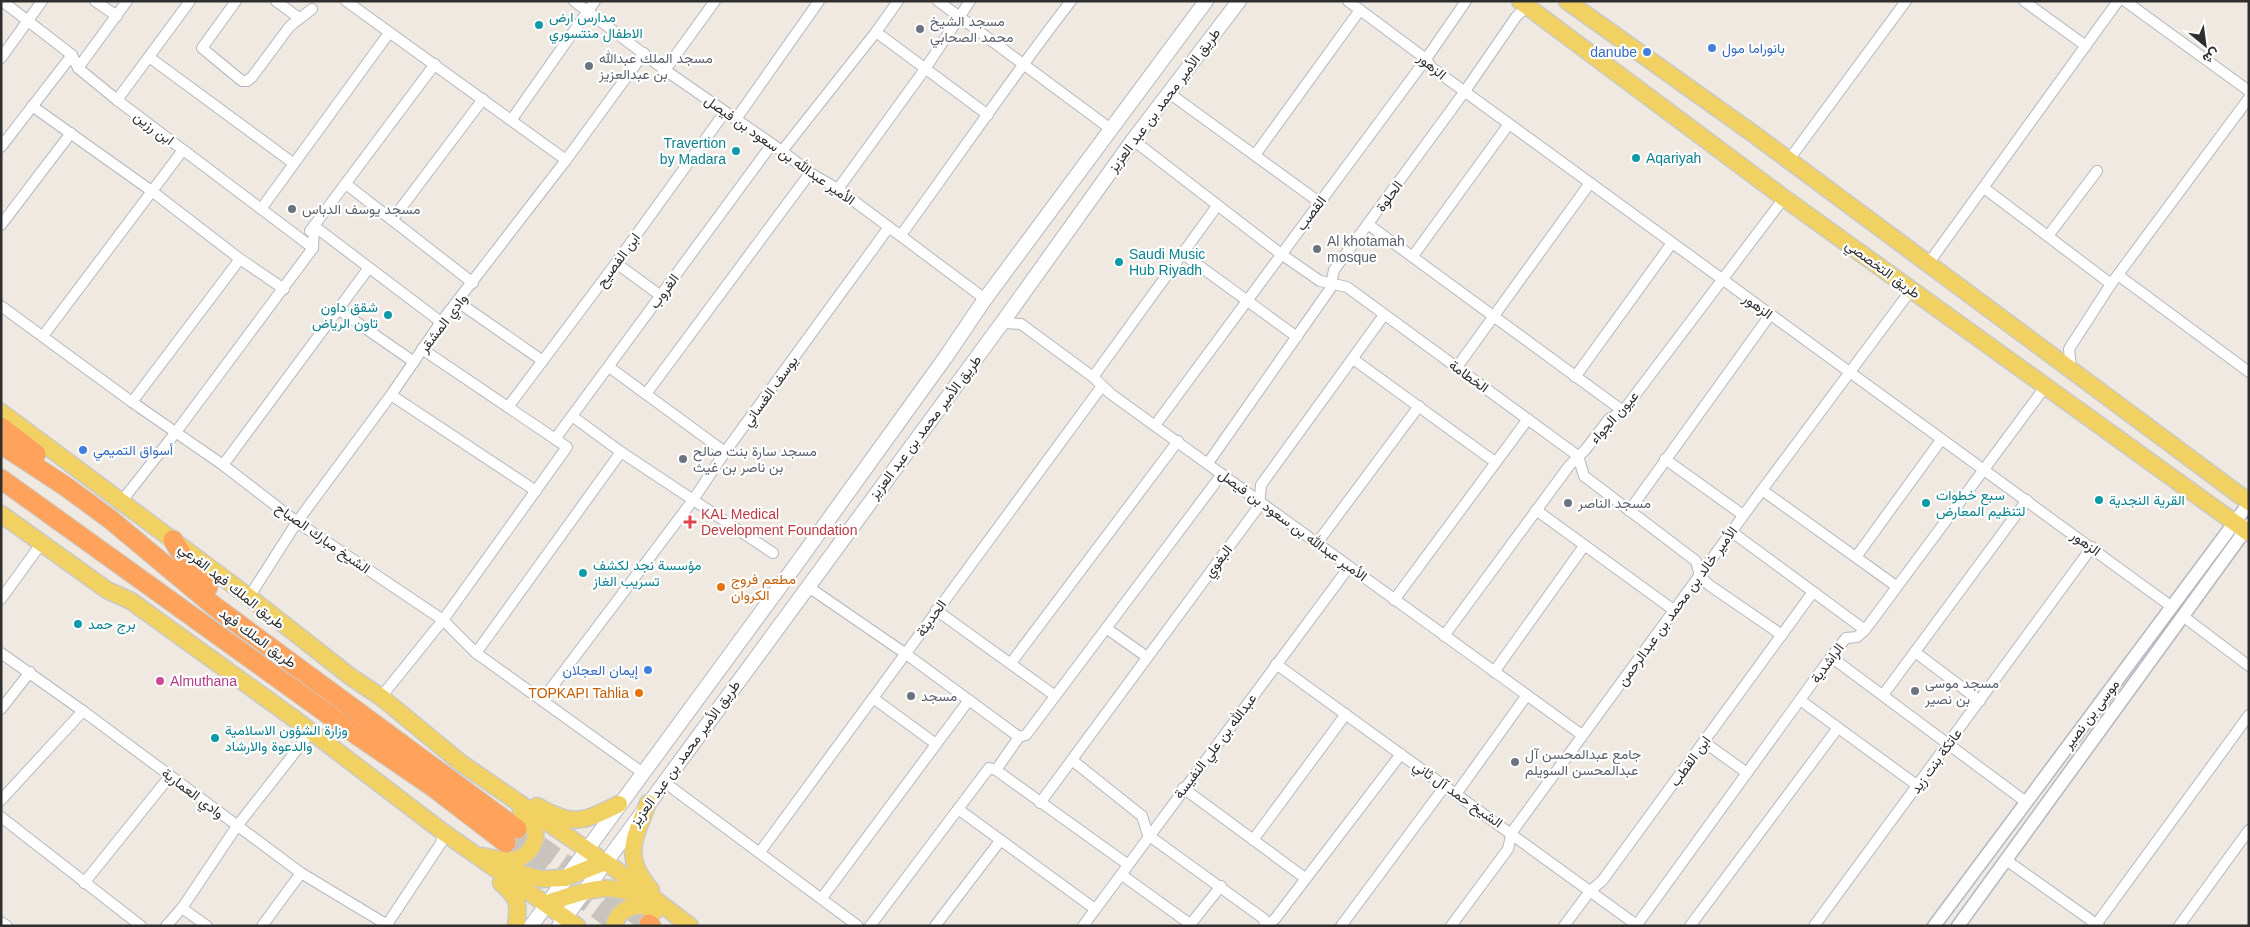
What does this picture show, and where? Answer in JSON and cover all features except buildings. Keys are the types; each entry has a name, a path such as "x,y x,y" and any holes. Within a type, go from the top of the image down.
{"highway":[{"path":"1,427 45,461 65,486"},
{"name":"طريق الملك فهد","path":"1,444 65,486 110,519 214,606 256,636 512,836 433,788 357,735 1,479"},
{"path":"173,540 192,571 234,610 256,636"}],"main road":[{"name":"طريق الأمير محمد بن عبد العزيز","path":"530,926 836,509 985,299 1206,1"},
{"name":"طريق الأمير محمد بن عبد العزيز","path":"567,923 583,892 1002,323 1133,140 1239,1"},
{"path":"1567,1 1788,161 2249,502"},
{"name":"طريق التخصصي","path":"1524,4 1784,198 2244,528"},
{"name":"طريق الملك فهد الفرعي","path":"1,412 249,597 351,677 381,697 461,763"},
{"path":"2204,501 2238,511 2241,509 2240,503 2219,480"},
{"path":"1,514 107,590 132,600 313,733 443,832 547,903 567,923"},
{"path":"461,763 551,814 567,819 577,821 619,804"},
{"path":"461,763 605,862 691,926"},
{"path":"461,763 482,785 520,810 533,825 536,837 527,854 518,858 503,860 477,856"},
{"path":"648,803 636,836 632,857 642,879 652,891 691,926"},
{"path":"443,832 515,896 518,905 516,926"},
{"path":"477,856 506,870 541,879 565,878 605,862"},
{"path":"547,903 605,887 629,891 685,926"},
{"path":"614,926 616,918 623,911 640,906 651,908 678,926"}],"street":[{"name":"ابن رزين","path":"2,1 72,54 78,68 117,100 313,248"},
{"path":"1,58 42,1"},
{"path":"95,1 117,16"},
{"path":"78,68 127,1"},
{"path":"117,100 190,1"},
{"path":"236,1 202,48 242,81 247,81 252,77 290,26 312,9"},
{"path":"276,1 299,18"},
{"path":"346,1 483,98 566,160"},
{"name":"الأمير عبدالله بن سعود بن فيصل","path":"574,1 665,70 782,150 810,173 838,189 890,226 985,299"},
{"path":"512,119 595,1"},
{"path":"665,70 715,1"},
{"path":"736,119 819,1"},
{"path":"782,150 876,32 898,1"},
{"path":"938,1 1112,130"},
{"path":"838,189 925,69 958,16 970,1"},
{"path":"901,235 988,115 1022,64 1071,1"},
{"name":"الزهور","path":"1348,1 1426,59 1430,67 2172,607"},
{"name":"القصب","path":"1156,424 1426,59 1466,1"},
{"path":"1788,161 1906,1"},
{"path":"2024,1 2086,46"},
{"path":"1928,264 2118,1"},
{"path":"2126,1 2249,91"},
{"name":"الحلوة","path":"1208,463 1330,289 1334,270 1465,91 1524,4"},
{"path":"1255,155 1360,10"},
{"path":"876,32 988,115"},
{"path":"261,208 389,33"},
{"name":"وادي المشقر","path":"249,597 297,522 391,395 422,348 566,160 644,53"},
{"path":"1,147 72,54"},
{"path":"149,57 293,163"},
{"path":"304,240 435,64"},
{"path":"1169,93 1319,202"},
{"path":"392,220 483,98"},
{"path":"2071,369 2069,349 2111,284 2249,98"},
{"path":"32,106 153,192 240,259 284,289"},
{"name":"ابن الفصيح","path":"508,407 616,263 725,112"},
{"path":"1413,256 1509,124"},
{"path":"1,225 71,133"},
{"name":"الخطامة","path":"1133,140 1281,254 1320,281 1347,287 1578,456"},
{"name":"الغروب","path":"556,439 772,144"},
{"path":"43,336 183,150"},
{"path":"2048,236 2096,171"},
{"path":"646,394 810,173"},
{"path":"1456,367 1590,183"},
{"path":"346,184 473,283"},
{"path":"1984,188 2111,284"},
{"name":"عيون الجواء","path":"1444,636 1536,510 1609,419 1623,411 1784,198"},
{"path":"1093,377 1217,206"},
{"path":"1369,224 1623,411"},
{"path":"122,502 313,248 314,226"},
{"path":"314,226 368,269 441,322"},
{"name":"يوسف الغساني","path":"542,699 693,500 725,452 890,226"},
{"path":"1575,377 1672,243"},
{"path":"1183,254 1296,337"},
{"path":"132,402 240,259"},
{"path":"616,263 661,296"},
{"path":"223,465 368,269"},
{"path":"2118,275 2249,372"},
{"name":"الأمير خالد بن محمد بن عبدالرحمن","path":"1451,926 1508,849 1512,832 1582,735 1911,290"},
{"path":"458,302 543,361"},
{"name":"الشيخ مبارك الصباح","path":"1,306 132,402 223,465 297,522 443,620 476,653 643,772"},
{"path":"339,310 414,362"},
{"name":"البغوي","path":"1040,803 1259,506 1261,486 1384,315"},
{"path":"1629,511 1664,459 1770,315"},
{"name":"الأمير عبدالله بن سعود بن فيصل","path":"1002,323 1021,324 1222,474 1582,735"},
{"path":"381,697 443,620 567,447 422,348"},
{"path":"1353,359 1495,462"},
{"path":"609,367 725,452"},
{"name":"الحديثة","path":"760,852 1102,386"},
{"name":"الراشدية","path":"1637,925 1831,657 1846,638 1857,637 1865,630 2045,387"},
{"path":"391,395 536,491"},
{"path":"1317,543 1419,406"},
{"path":"572,416 621,452 773,553"},
{"path":"1394,600 1528,419"},
{"path":"1011,663 1178,440"},
{"path":"1856,557 1941,440"},
{"path":"476,653 621,452"},
{"path":"1578,456 1584,476 1696,561 1700,576 1710,585 1782,635"},
{"path":"1664,459 1744,515"},
{"path":"996,770 1222,474"},
{"path":"1762,490 1896,586"},
{"path":"1883,696 2027,500"},
{"name":"موسى بن نصير","path":"1934,926 2222,538 2244,528 2249,502"},
{"path":"1536,510 1675,611"},
{"path":"1958,926 2184,617 2244,528"},
{"path":"1732,532 1865,630"},
{"path":"2222,538 2230,533 2236,534 2238,537 2233,547"},
{"path":"1,599 41,544"},
{"path":"1494,672 1584,546"},
{"name":"عاتكة بنت زيد","path":"1814,926 2092,547"},
{"name":"عبدالله بن علي النفيسة","path":"1082,926 1122,875 1127,864 1148,835 1349,567"},
{"path":"807,586 1023,736"},
{"name":"ابن القطب","path":"1564,926 1590,891 1602,881 1813,592"},
{"path":"936,610 1054,695"},
{"path":"2184,617 2249,666"},
{"path":"1106,628 1147,657"},
{"path":"1915,652 1980,701"},
{"name":"وادي العمارية","path":"1,653 30,672 301,873 387,925"},
{"path":"1831,657 2026,802"},
{"name":"الشيخ حمد آل ثاني","path":"1276,664 1456,794 1512,832 1637,925"},
{"path":"1,709 30,672"},
{"path":"1456,794 1527,695"},
{"path":"872,698 936,744"},
{"path":"822,898 970,700"},
{"path":"1800,700 1918,786"},
{"path":"1,800 83,711"},
{"path":"1253,840 1346,714"},
{"path":"2006,860 2097,925 2249,715"},
{"path":"1690,926 1837,728"},
{"path":"166,926 182,908 237,826 307,737 313,733"},
{"path":"1704,742 1746,774"},
{"path":"1072,760 1142,816 1148,835 1221,886 1264,920 1265,926 1275,919 1401,754"},
{"path":"870,926 989,768 996,770 1127,864"},
{"path":"84,882 170,776"},
{"path":"664,782 858,926"},
{"path":"1344,925 1445,786"},
{"path":"1183,788 1305,878"},
{"path":"958,809 1095,909"},
{"path":"1,817 141,926"},
{"path":"2178,926 2249,830"},
{"path":"387,925 441,843 443,832"},
{"path":"935,926 1000,841"},
{"path":"262,926 301,873"},
{"path":"1122,875 1190,925 1221,886"},
{"path":"182,908 207,926"},
{"path":"1,922 7,926"}],"tunnel":[{"path":"517,829 649,924"},
{"path":"506,843 620,926"}],"place":[{"name":"مدارس ارض الاطفال منتسوري","path":"539,25"},
{"name":"مسجد الشيخ محمد الصحابي","path":"920,29"},
{"name":"بانوراما مول","path":"1712,48"},
{"name":"danube","path":"1647,52"},
{"name":"مسجد الملك عبدالله بن عبدالعزيز","path":"589,66"},
{"name":"Travertion by Madara","path":"736,151"},
{"name":"Aqariyah","path":"1636,158"},
{"name":"مسجد يوسف الدباس","path":"292,209"},
{"name":"Al khotamah mosque","path":"1317,249"},
{"name":"Saudi Music Hub Riyadh","path":"1119,262"},
{"name":"شقق داون تاون الرياض","path":"388,315"},
{"name":"أسواق التميمي","path":"83,450"},
{"name":"مسجد سارة بنت صالح بن ناصر بن غيث","path":"683,459"},
{"name":"القرية النجدية","path":"2099,500"},
{"name":"مسجد الناصر","path":"1568,503"},
{"name":"سبع خطوات لتنظيم المعارض","path":"1926,503"},
{"name":"KAL Medical Development Foundation","path":"690,522"},
{"name":"مؤسسة نجد لكشف تسريب الغاز","path":"583,573"},
{"name":"مطعم فروج الكروان","path":"721,587"},
{"name":"برج حمد","path":"78,624"},
{"name":"إيمان العجلان","path":"648,670"},
{"name":"Almuthana","path":"160,681"},
{"name":"مسجد موسى بن نصير","path":"1915,691"},
{"name":"TOPKAPI Tahlia","path":"639,693"},
{"name":"مسجد","path":"911,696"},
{"name":"وزارة الشؤون الاسلامية والدعوة والارشاد","path":"215,738"},
{"name":"جامع عبدالمحسن آل عبدالمحسن السويلم","path":"1515,762"}]}
